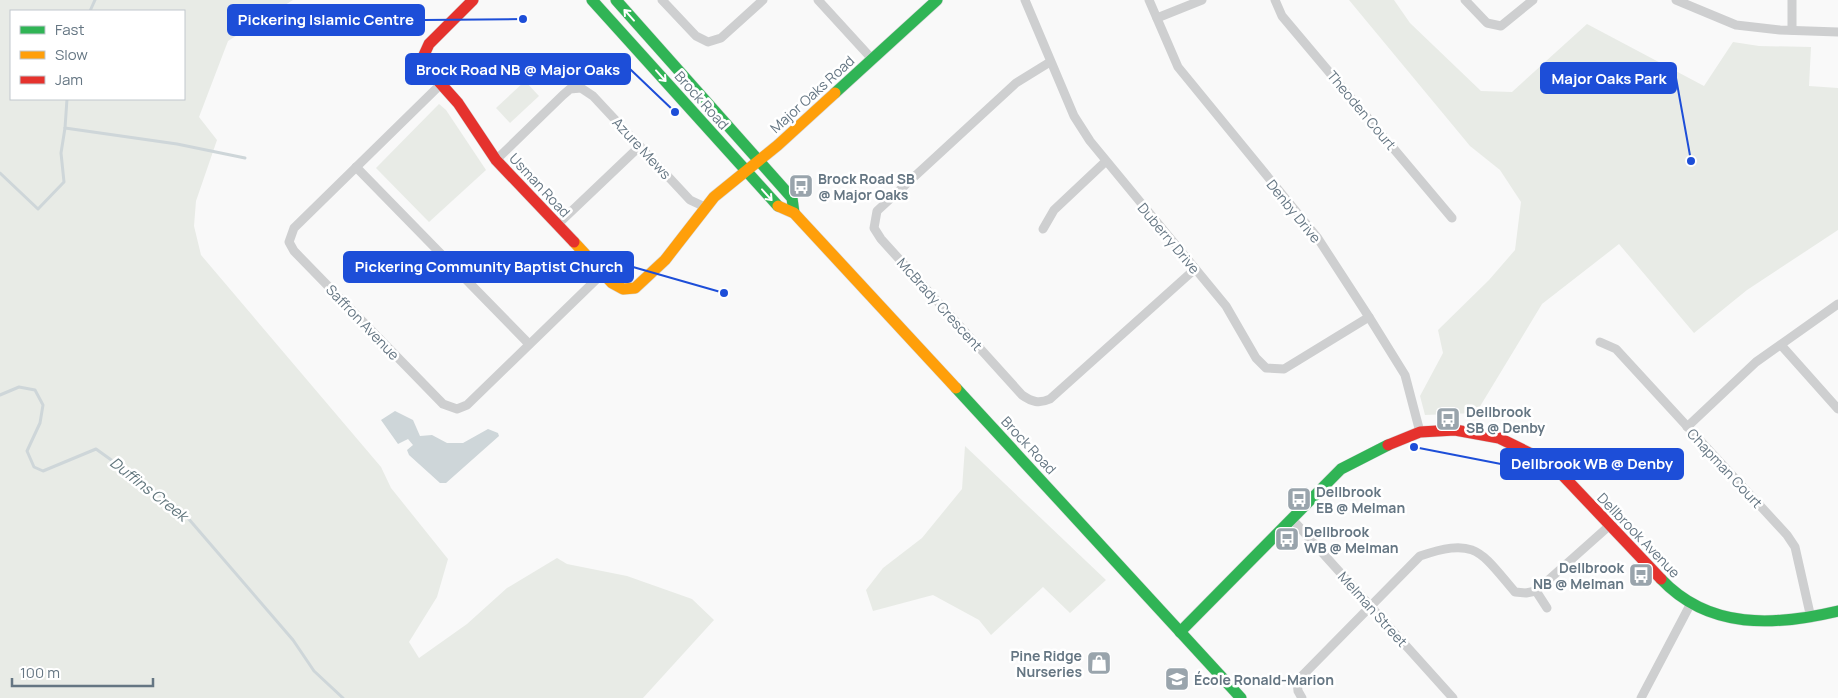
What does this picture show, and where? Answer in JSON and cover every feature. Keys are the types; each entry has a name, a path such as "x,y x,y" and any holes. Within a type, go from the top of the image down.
{"street":[{"name":"Usman Road","path":"473,0 425,50 425,66 458,103 496,160 603,273 623,289 635,288 680,242 704,207"},
{"name":"Brock Road","path":"592,0 779,208 794,213 1240,698"},
{"name":"Brock Road","path":"616,0 792,198 794,213"},
{"path":"662,0 696,36 708,42 721,38 763,0"},
{"path":"818,0 872,59"},
{"name":"Major Oaks Road","path":"704,207 937,0"},
{"name":"Duberry Drive","path":"1025,0 1074,116 1105,162 1226,306 1256,358 1266,368 1284,369 1369,317"},
{"name":"Denby Drive","path":"1149,0 1178,67 1317,237 1369,317 1405,375 1420,432"},
{"path":"1157,18 1202,0"},
{"name":"Theoden Court","path":"1275,0 1282,16 1452,218"},
{"path":"1465,0 1487,23 1501,26 1533,0"},
{"path":"1676,0 1736,25 1838,32"},
{"path":"1792,0 1792,30"},
{"name":"McBrady Crescent","path":"1050,62 1016,84 878,211 874,228 880,238 1022,395 1031,401 1041,403 1050,399 1194,269"},
{"name":"Saffron Avenue","path":"440,85 294,228 290,234 291,246 443,404 457,409 467,405 603,273"},
{"name":"Azure Mews","path":"496,160 570,89 581,88 593,96 690,200 704,207"},
{"path":"558,225 640,146"},
{"path":"1043,229 1054,210 1105,162"},
{"path":"356,166 529,344"},
{"path":"1687,427 1756,362 1838,304"},
{"name":"Chapman Court","path":"1600,342 1616,349 1795,547 1811,618"},
{"path":"1780,345 1838,409"},
{"name":"Dellbrook Avenue","path":"1180,632 1341,469 1369,452 1420,432 1455,430 1499,438 1526,449 1552,464 1673,592 1690,605 1718,615 1758,623 1775,623 1811,618 1838,611"},
{"name":"Melman Street","path":"1292,519 1453,698"},
{"path":"1302,698 1298,691 1297,681 1420,556 1444,548 1464,547 1475,550 1484,555 1515,592 1526,593 1536,591 1609,526"},
{"path":"1536,591 1548,608"},
{"path":"1641,698 1690,605"}],"shaded area":[{"path":"0,0 293,0 228,41 199,117 217,140 196,201 194,226 201,255 381,467 391,488 448,559 437,597 409,642 419,658 467,624 507,588 557,558 567,564 627,576 692,599 714,620 643,698 0,698"},
{"path":"1349,0 1394,0 1410,23 1481,91 1512,92 1587,24 1704,86 1733,42 1759,46 1811,47 1809,86 1838,88 1838,230 1747,290 1694,333 1619,244 1542,304 1476,413 1425,415 1420,396 1443,353 1438,330 1489,280 1515,250 1521,202 1500,170 1470,146"},
{"path":"525,81 539,96 510,123 496,108"},
{"path":"439,104 446,110 486,170 429,222 376,168"},
{"path":"395,411 413,420 420,436 432,435 447,443 463,443 488,429 498,433 499,436 446,483 440,483 409,455 407,450 413,445 408,439 398,444 381,420"},
{"path":"965,446 1106,580 1070,613 1043,587 991,635 979,620 933,595 873,611 866,590 883,568 922,538 962,489"}],"waterway":[{"path":"90,10 95,0"},
{"path":"0,173 38,209 64,182 61,153 67,100"},
{"path":"65,128 177,144 245,158"},
{"name":"Duffins Creek","path":"0,395 19,387 35,390 43,405 40,423 27,451 34,467 43,471 96,449 181,510 293,640 314,671 343,698"}],"traffic: fast":[{"path":"592,0 778,206"},
{"path":"616,0 792,198 794,213"},
{"path":"835,93 937,0"},
{"path":"956,388 1241,698"},
{"path":"1180,632 1341,469 1388,445"},
{"path":"1661,579 1680,596 1700,608 1744,620 1791,620 1838,611"}],"traffic: slow":[{"path":"574,242 612,283 623,289 635,288 665,260 714,197 778,145 835,93"},
{"path":"778,206 794,213 956,388"}],"traffic: jam":[{"path":"473,0 429,44 424,55 425,66 458,103 496,160 574,242"},
{"path":"1388,445 1420,432 1455,430 1499,438 1552,464 1661,579"}],"place":[{"name":"Pickering Islamic Centre","path":"523,19"},
{"name":"Brock Road NB @ Major Oaks","path":"675,112"},
{"name":"Major Oaks Park","path":"1691,161"},
{"name":"Brock Road SB @ Major Oaks","path":"801,186"},
{"name":"Pickering Community Baptist Church","path":"724,293"},
{"name":"Dellbrook SB @ Denby","path":"1448,419"},
{"name":"Dellbrook WB @ Denby","path":"1414,447"},
{"name":"Dellbrook EB @ Melman","path":"1299,499"},
{"name":"Dellbrook WB @ Melman","path":"1287,539"},
{"name":"Dellbrook NB @ Melman","path":"1641,575"},
{"name":"Pine Ridge Nurseries","path":"1099,663"},
{"name":"École Ronald-Marion","path":"1177,679"}]}
